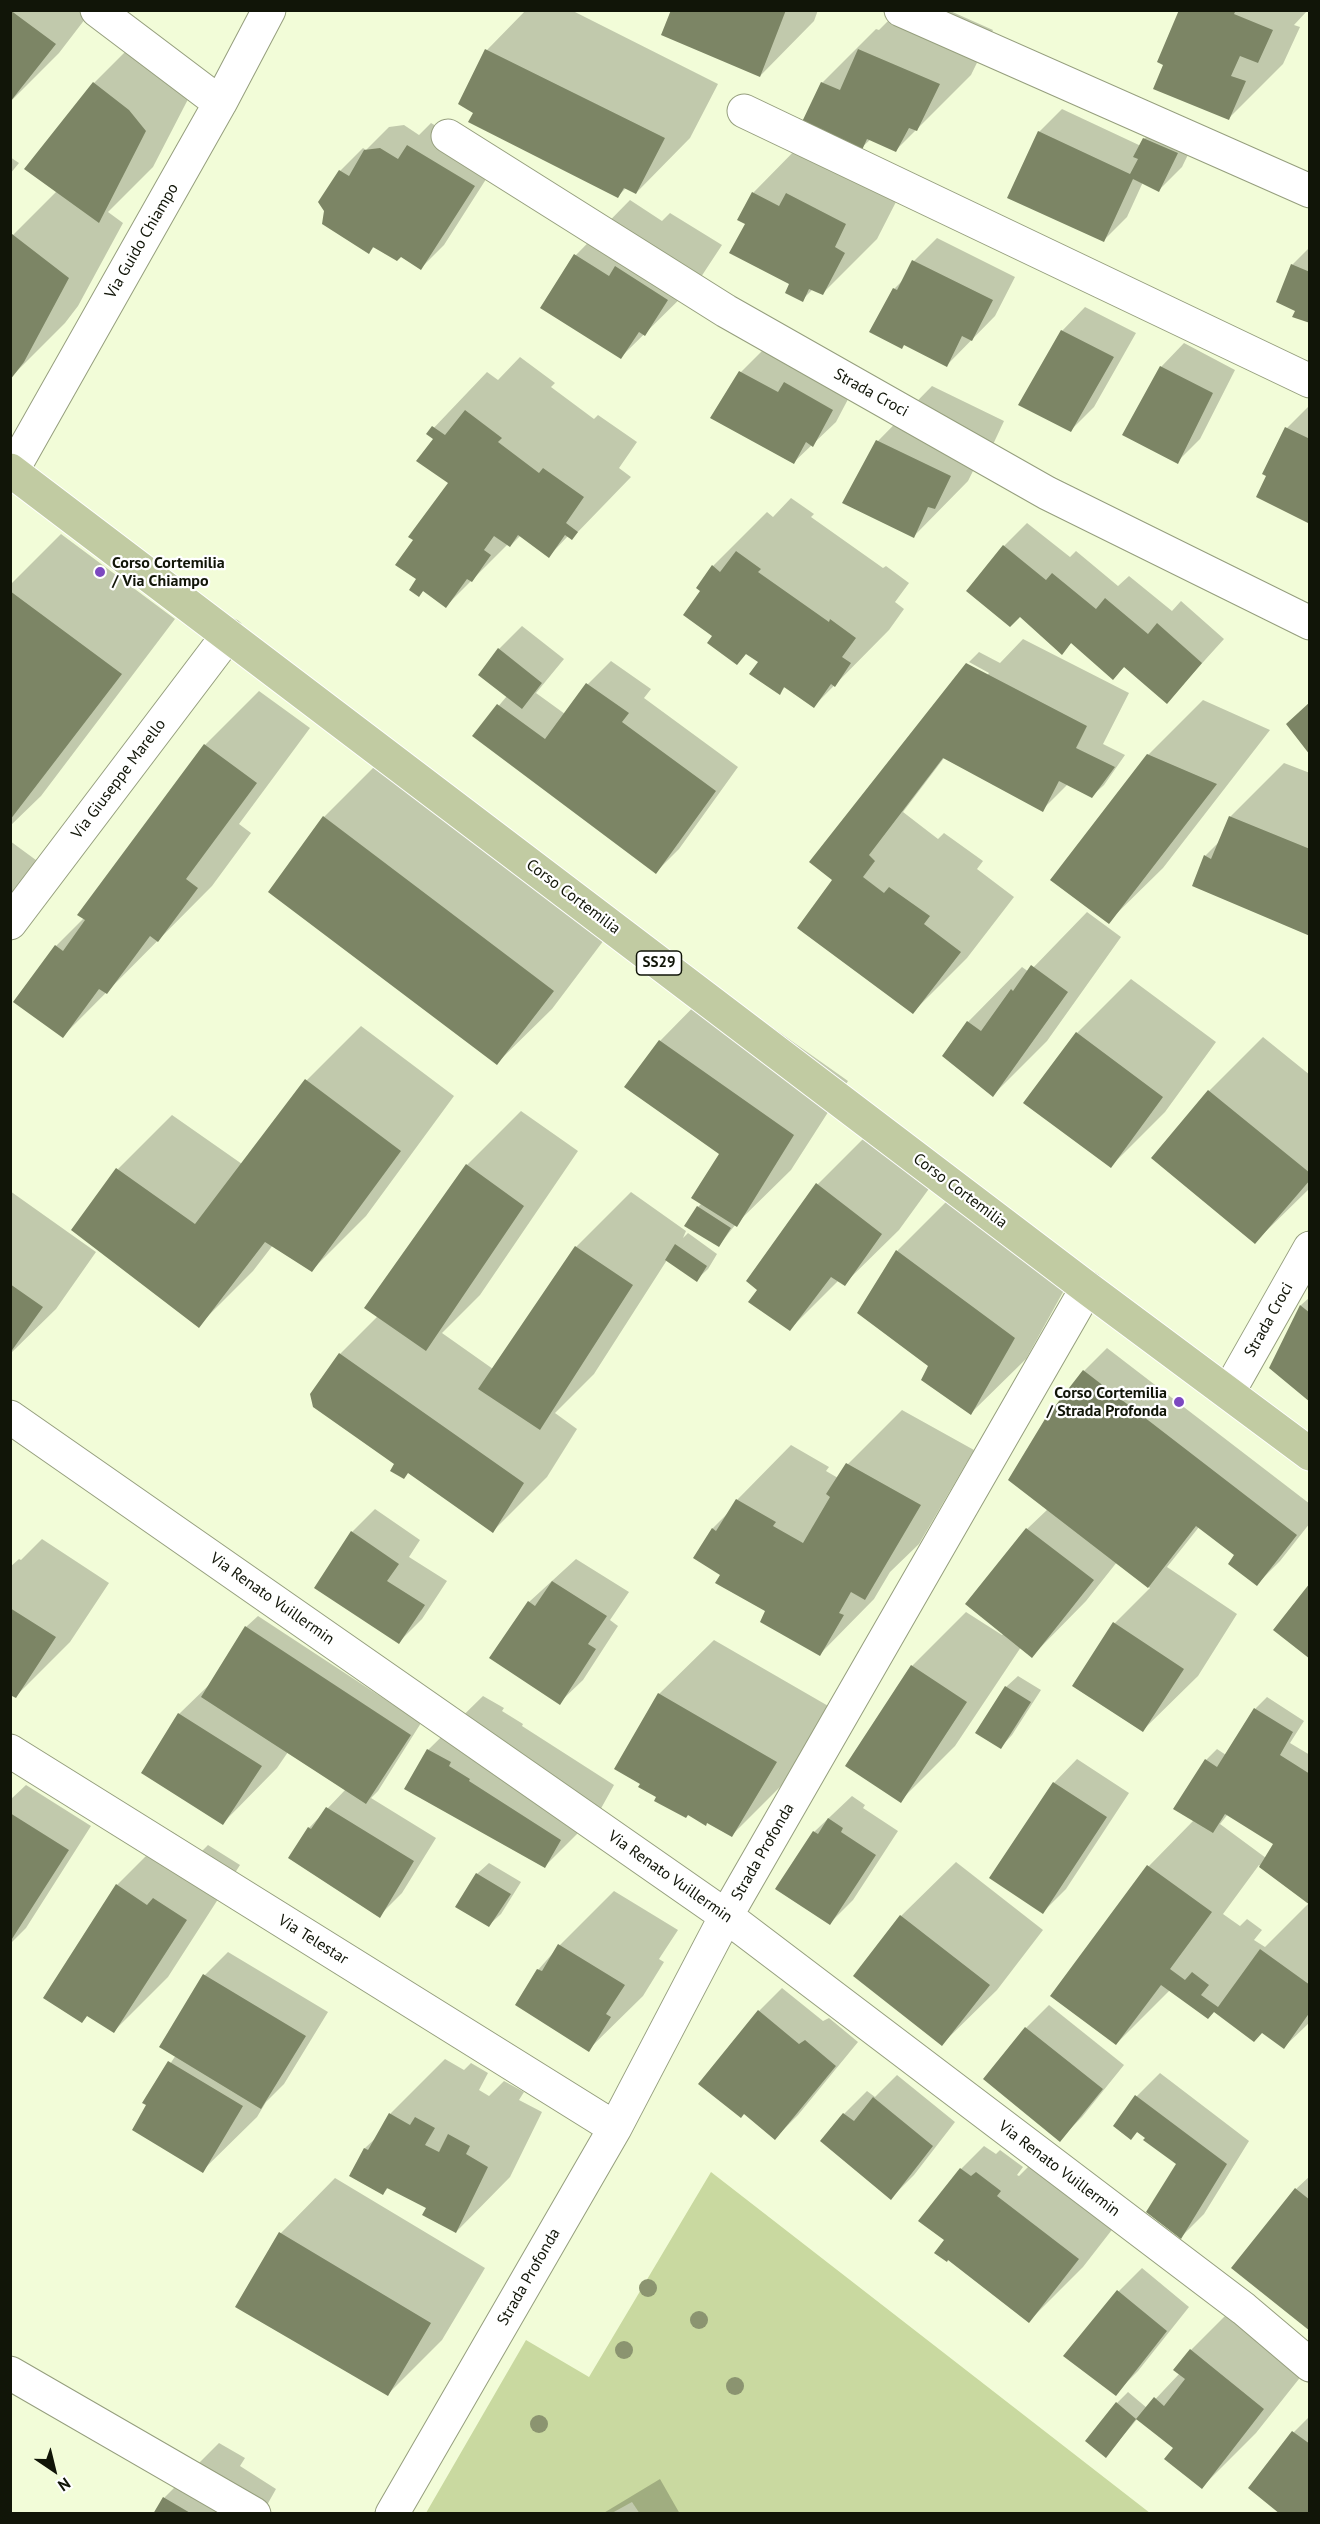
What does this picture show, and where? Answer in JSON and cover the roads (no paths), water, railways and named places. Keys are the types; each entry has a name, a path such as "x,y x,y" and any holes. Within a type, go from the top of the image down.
{"main road":[{"name":"Corso Cortemilia","path":"11,470 1087,1288 1310,1454"}],"street":[{"path":"97,10 220,103"},
{"name":"Via Guido Chiampo","path":"11,470 220,103 269,10"},
{"path":"902,10 1310,191"},
{"path":"744,111 1310,381"},
{"name":"Strada Croci","path":"448,136 726,311 1047,492 1310,623"},
{"name":"Via Giuseppe Marello","path":"10,923 228,635"},
{"name":"Strada Croci","path":"1228,1391 1310,1248"},
{"name":"Strada Profonda","path":"392,2514 615,2128 726,1916 1087,1288"},
{"name":"Via Renato Vuillermin","path":"10,1417 726,1916 1244,2309 1310,2365"},
{"name":"Via Telestar","path":"10,1751 615,2128"},
{"path":"10,2373 255,2514"}],"place":[{"name":"Corso Cortemilia / Via Chiampo","path":"100,572"},
{"name":"Corso Cortemilia / Strada Profonda","path":"1179,1402"}]}
